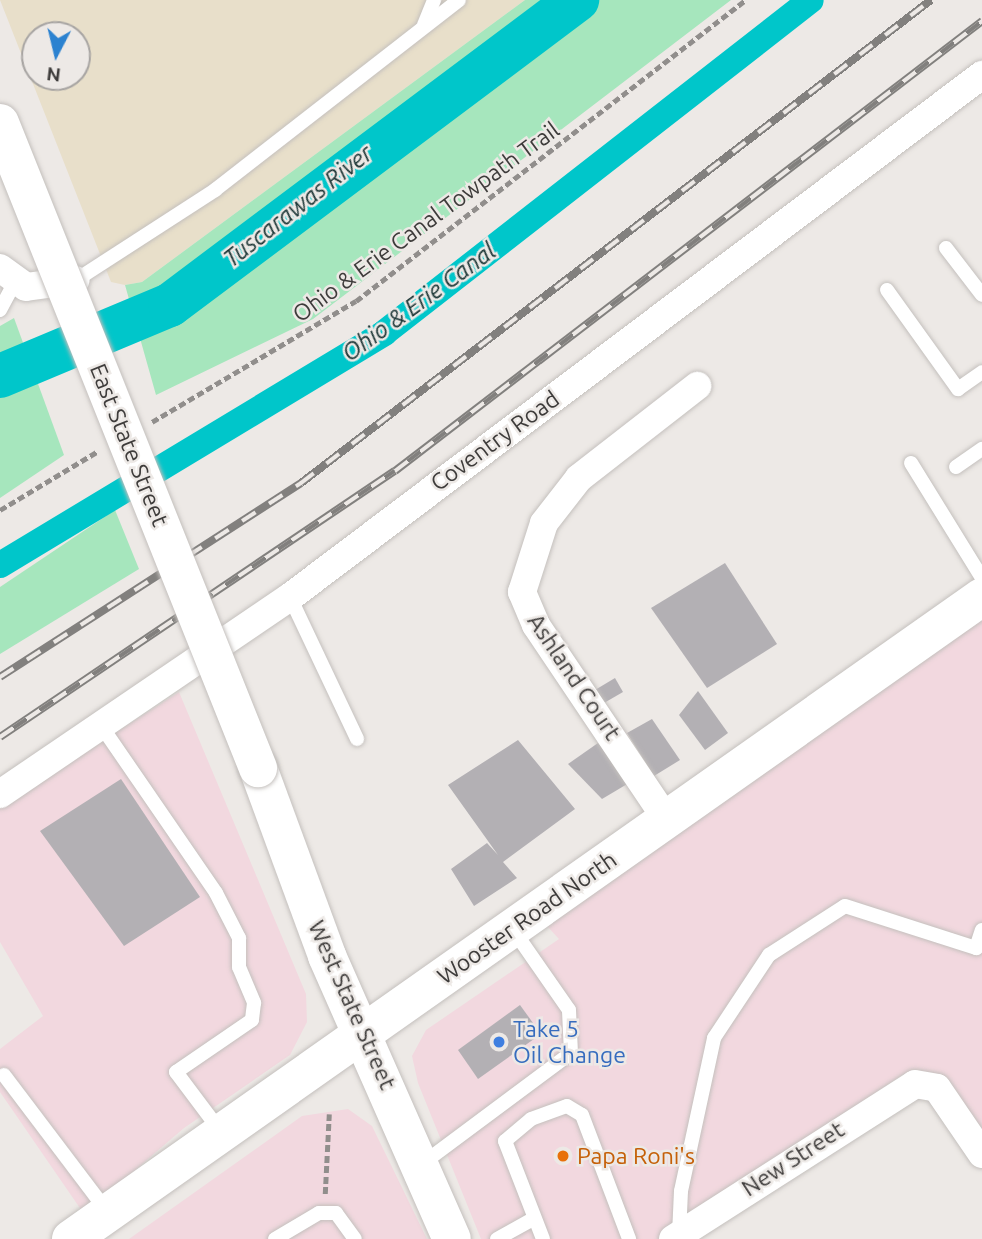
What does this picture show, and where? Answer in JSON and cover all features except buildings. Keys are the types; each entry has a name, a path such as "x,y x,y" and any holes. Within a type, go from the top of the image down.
{"main road":[{"name":"East State Street","path":"0,123 258,768"},
{"name":"Wooster Road North","path":"71,1239 982,597"},
{"name":"West State Street","path":"258,768 327,956 364,1031 452,1239"}],"street":[{"name":"Coventry Road","path":"0,794 290,597 982,75"},
{"path":"7,275 50,288 76,279"},
{"name":"Ashland Court","path":"667,820 536,625 522,592 544,523 579,478 697,386"},
{"name":"New Street","path":"676,1237 915,1084 937,1088 982,1154"}],"lane":[{"path":"424,26 434,0"},
{"path":"76,279 215,190 459,0"},
{"path":"946,248 982,295"},
{"path":"0,310 7,275"},
{"path":"887,290 958,389 980,376"},
{"path":"956,467 982,449"},
{"path":"911,463 982,578"},
{"path":"290,597 357,739"},
{"path":"102,727 216,893 239,938 239,967 254,1003 251,1020 176,1072 221,1133"},
{"path":"676,1237 681,1191 714,1038 769,955 845,906 976,948 982,930"},
{"path":"421,1165 571,1053 569,1010 512,928"},
{"path":"4,1074 108,1212"},
{"path":"543,1239 505,1142 531,1119 567,1106 582,1115 629,1239"},
{"path":"275,1239 324,1213 336,1213 355,1239"},
{"path":"496,1239 533,1219"}],"path":[{"name":"Ohio & Erie Canal Towpath Trail","path":"140,429 356,301 746,0"},
{"path":"0,510 104,448"},
{"path":"324,1213 329,1114"}],"shaded area":[{"path":"0,0 525,0 142,282 125,285 111,282 36,91 91,91 91,21 21,21 21,53"},
{"path":"982,606 982,1136 937,1080 902,1075 657,1239 481,1239 418,1083 412,1056 426,1030 559,939 547,926"},
{"path":"179,692 306,994 307,1022 290,1055 184,1128 84,1214 0,1092 0,1049 43,1016 0,942 0,807"},
{"path":"348,1109 372,1126 427,1239 129,1239 302,1116"}],"green space":[{"path":"525,0 731,0 313,319 156,395 125,285 142,282"},
{"path":"14,318 64,455 0,498 0,326"},
{"path":"115,510 139,569 0,654 0,587"}],"waterway":[{"name":"Tuscarawas River","path":"0,376 170,305 577,0"},
{"name":"Ohio & Erie Canal","path":"0,565 384,333 811,0"}],"railway":[{"path":"0,677 301,483 931,0"},
{"path":"0,737 395,471 982,21"}],"place":[{"name":"Take 5 Oil Change","path":"499,1042"},
{"name":"Papa Roni's","path":"563,1156"}]}
